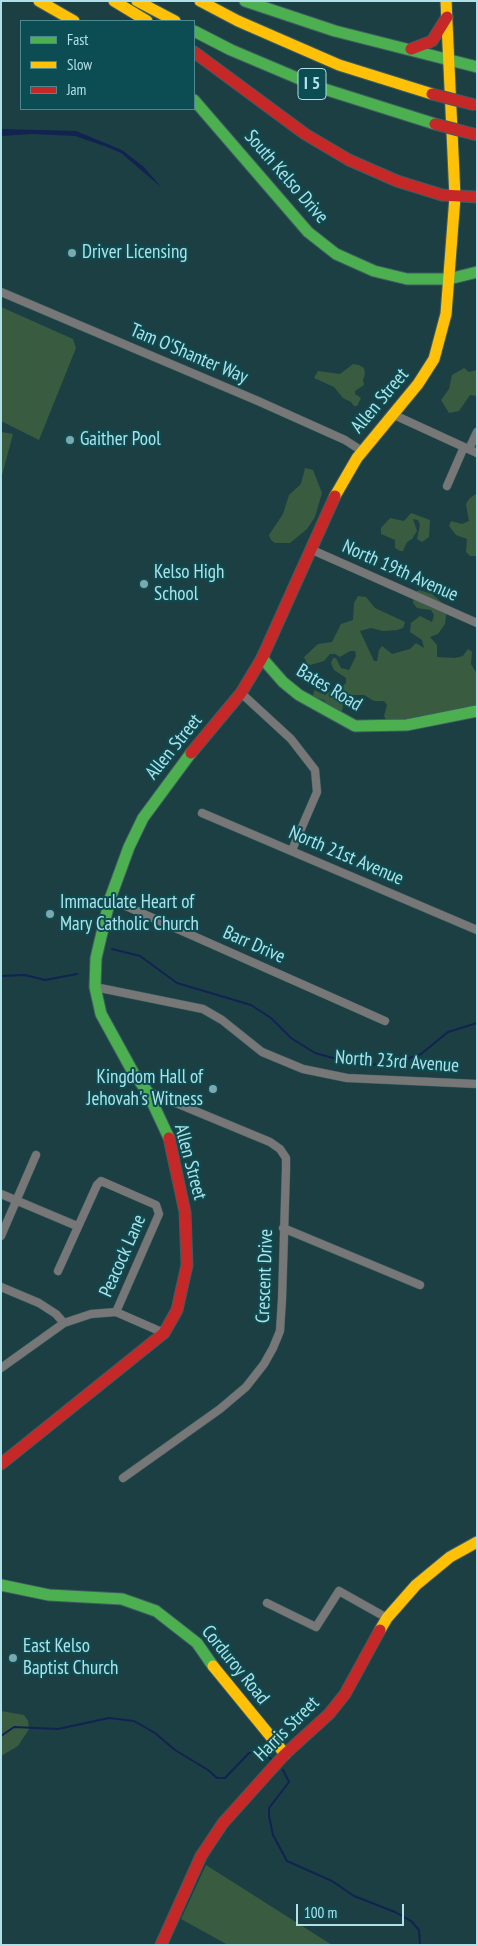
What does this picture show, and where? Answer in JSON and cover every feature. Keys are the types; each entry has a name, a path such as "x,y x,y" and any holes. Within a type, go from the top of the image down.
{"main road":[{"path":"39,1 72,20"},
{"path":"114,1 145,20"},
{"path":"137,1 173,20"},
{"name":"I 5","path":"200,1 238,21 339,65 476,106"},
{"path":"245,1 317,26 477,67"},
{"name":"Allen Street","path":"1,1464 164,1332 177,1310 188,1264 185,1212 170,1141 147,1091 134,1074 101,1014 95,986 96,958 110,899 129,847 143,818 180,766 241,693 262,658 333,499 362,451 418,384 434,359 442,334 449,279 455,197 446,1"},
{"path":"410,49 432,41 447,16"},
{"name":"I 5","path":"195,32 231,50 322,88 392,112 477,134"},
{"path":"195,53 299,130 336,154 392,179 455,197 477,197"},
{"name":"South Kelso Drive","path":"195,101 308,232 336,254 356,265 394,276 423,280 449,279 477,272"},
{"name":"Bates Road","path":"262,658 283,682 299,695 355,726 407,725 477,711"},
{"name":"Harris Street","path":"161,1945 201,1856 223,1823 285,1754 329,1714 345,1694 387,1618 416,1585 450,1557 477,1542"},
{"name":"Corduroy Road","path":"1,1585 49,1595 122,1599 156,1612 176,1624 196,1643 227,1685 285,1754"}],"street":[{"name":"Tam O'Shanter Way","path":"1,292 258,401 345,440 362,451"},
{"path":"392,414 470,450"},
{"path":"447,486 470,450 477,432"},
{"name":"North 19th Avenue","path":"310,549 477,623"},
{"path":"241,693 291,739 314,770 317,792 292,850"},
{"name":"North 21st Avenue","path":"202,813 477,930"},
{"name":"Barr Drive","path":"110,899 385,1021"},
{"name":"North 23rd Avenue","path":"95,986 203,1009 222,1020 262,1052 303,1069 347,1078 477,1084"},
{"name":"Crescent Drive","path":"123,1478 220,1409 246,1387 264,1364 280,1331 282,1299 286,1158 280,1149 270,1142 147,1091"},
{"path":"1,1236 36,1155"},
{"name":"Peacock Lane","path":"58,1271 77,1226 97,1185 101,1181 156,1205 159,1210 116,1312"},
{"path":"1,1194 77,1226"},
{"path":"283,1228 420,1285"},
{"path":"1,1287 39,1303 56,1314 64,1323"},
{"path":"1,1368 64,1323 91,1314 116,1312 164,1332"},
{"path":"267,1603 316,1627 339,1591 387,1618"}],"green space":[{"path":"1,307 73,339 76,348 39,440 1,421"},
{"path":"353,364 364,368 365,374 364,385 355,391 355,394 361,398 357,406 343,398 334,387 314,378 318,371 340,374"},
{"path":"464,368 469,372 477,370 477,396 470,395 459,411 449,413 441,400 449,389 452,375"},
{"path":"1,432 13,434 1,479"},
{"path":"305,468 313,470 322,493 315,517 307,529 290,543 275,543 269,535 283,514 289,495 301,484"},
{"path":"477,493 477,556 470,556 466,552 467,539 456,535 449,526 451,521 462,524 469,521 466,504"},
{"path":"411,513 430,520 429,537 422,542 417,539 420,525 418,520 413,519 417,531 412,539 407,542 403,551 400,551 395,548 395,540 381,534 381,528 390,518 404,521"},
{"path":"419,590 432,594 447,607 445,624 438,634 430,637 437,645 437,657 455,658 463,656 468,649 472,652 471,664 477,674 477,711 430,720 386,720 384,716 387,705 384,701 374,701 364,695 346,695 342,699 343,708 341,713 331,710 324,700 313,697 314,690 325,695 334,688 342,687 346,683 346,678 334,670 331,663 333,658 336,658 341,668 349,670 356,656 355,651 350,651 340,657 330,654 324,661 310,665 307,664 304,657 318,644 332,642 341,624 353,620 354,603 358,596 366,597 375,608 405,622 403,628 397,630 383,631 371,628 360,631 374,661 377,661 379,650 382,646 392,654 410,649 416,643 424,648 422,640 410,632 411,623 420,616 432,622 434,615 431,610 417,608 413,603 414,593"},
{"path":"1,1711 24,1715 28,1721 29,1729 18,1746 1,1756"},
{"path":"206,1865 332,1945 228,1945 181,1919"}],"water":[{"path":"1,129 76,131 122,150 144,167 161,187 121,153 107,147 75,136 32,134 1,136"}],"waterway":[{"path":"112,949 140,956 177,983 251,1005 271,1018 291,1038 315,1053 355,1064 390,1065 421,1054 448,1032 477,1023"},
{"path":"1,976 25,975 45,980 77,974"},
{"path":"1,1736 14,1727 58,1729 109,1718 134,1721 155,1733 175,1750 208,1770 217,1778 225,1778 249,1753 260,1751 271,1759"},
{"path":"283,1770 289,1782 269,1808 269,1816 273,1835 287,1861 332,1881 354,1896 395,1912 411,1921 419,1930 420,1945"}],"traffic: fast":[{"path":"245,1 335,31 477,67"},
{"path":"195,32 231,50 321,88 435,124"},
{"path":"195,101 308,232 336,254 374,271 407,279 449,279 477,272"},
{"path":"262,658 283,682 299,695 355,726 407,725 477,711"},
{"path":"169,1138 147,1091 134,1074 101,1014 95,987 96,958 110,899 129,847 143,818 191,753"},
{"path":"1,1585 49,1595 122,1599 156,1611 197,1643 213,1666"}],"traffic: slow":[{"path":"39,1 72,20"},
{"path":"114,1 145,20"},
{"path":"137,1 173,20"},
{"path":"200,1 238,21 339,65 432,94"},
{"path":"446,1 455,197"},
{"path":"335,496 357,458 418,384 434,359 446,314 455,197"},
{"path":"380,1630 387,1618 416,1585 450,1557 477,1542"},
{"path":"213,1666 285,1754"}],"traffic: jam":[{"path":"411,49 432,41 447,17"},
{"path":"195,53 305,134 349,160 397,181 442,195 477,197"},
{"path":"432,94 475,105"},
{"path":"435,124 477,135"},
{"path":"191,753 241,693 262,658 335,496"},
{"path":"1,1464 164,1333 177,1310 187,1265 185,1212 169,1138"},
{"path":"161,1945 201,1856 223,1823 285,1754 329,1714 345,1694 380,1630"}],"place":[{"name":"Driver Licensing","path":"72,253"},
{"name":"Gaither Pool","path":"70,440"},
{"name":"Kelso High School","path":"144,584"},
{"name":"Immaculate Heart of Mary Catholic Church","path":"50,914"},
{"name":"Kingdom Hall of Jehovah's Witness","path":"213,1089"},
{"name":"East Kelso Baptist Church","path":"13,1658"}]}
